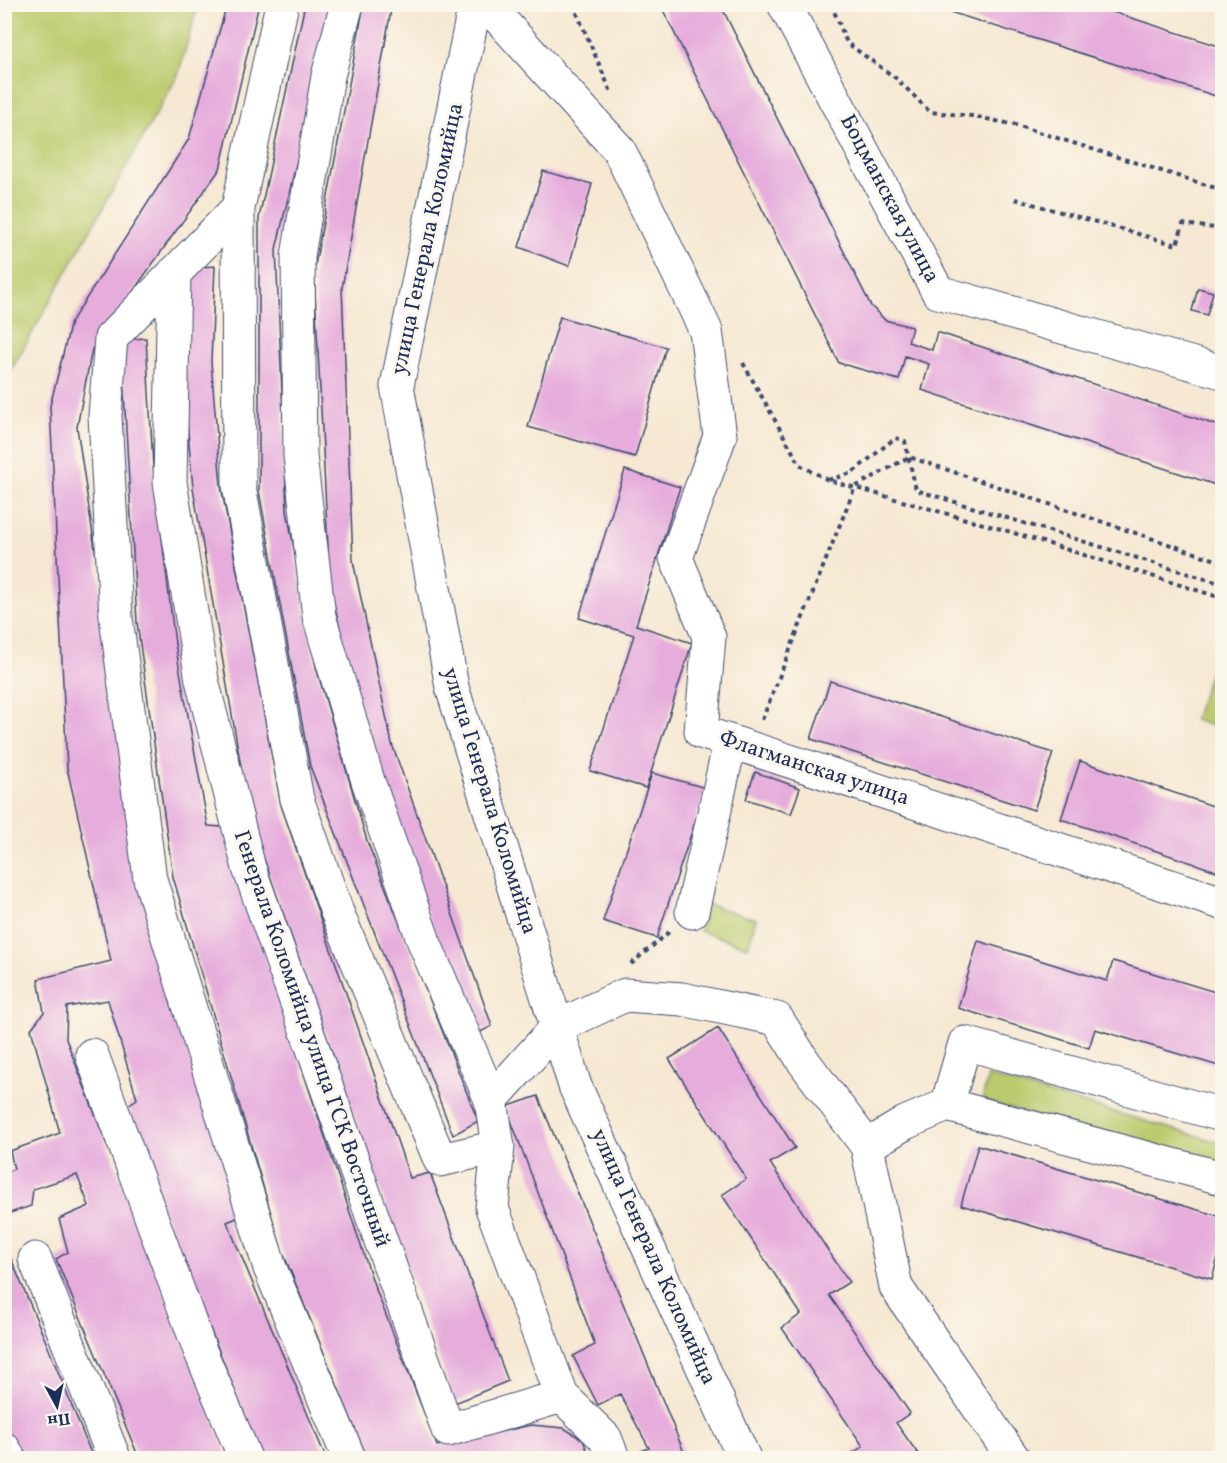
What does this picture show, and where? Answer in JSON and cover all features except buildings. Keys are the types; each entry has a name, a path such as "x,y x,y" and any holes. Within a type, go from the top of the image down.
{"street":[{"path":"282,4 238,208 239,486 297,799 337,912 440,1160 498,1147"},
{"path":"347,4 328,76 298,256 300,456 318,605 368,781 421,931 491,1100 498,1147 492,1208 562,1396 604,1437 613,1458"},
{"name":"улица Генерала Коломийца","path":"476,4 398,386 452,687 575,1086 744,1458"},
{"name":"Флагманская улица","path":"486,4 619,150 706,331 720,436 676,558 709,637 700,732 1222,903"},
{"name":"Боцманская улица","path":"784,4 938,292 1222,372"},
{"path":"238,208 111,338 105,416 116,617 150,879 270,1268 350,1458"},
{"name":"Генерала Коломийца улица ГСК Восточный","path":"174,273 170,483 202,680 257,890 448,1430 562,1396"},
{"path":"693,912 740,745"},
{"path":"491,1100 557,1027 626,995 682,999 777,1019 804,1062 867,1146 896,1287 1013,1458"},
{"path":"947,1105 965,1043 1222,1115"},
{"path":"92,1055 199,1348 245,1458"},
{"path":"867,1146 905,1123 947,1105 1222,1179"},
{"path":"35,1259 114,1458"},
{"path":"4,1449 9,1458"}],"path":[{"path":"831,4 847,43 897,79 930,112 972,116 1016,125 1222,190"},
{"path":"1016,200 1177,245 1183,224 1222,229"},
{"path":"738,353 800,465 828,480 1000,529 1222,598"},
{"path":"828,480 852,473 896,438 906,441 916,490 1222,584"},
{"path":"740,745 855,487 909,457 1222,562"}],"green space":[{"path":"5,4 198,5 178,75 5,381"},
{"path":"1220,643 1222,644 1222,729 1194,720"},
{"path":"706,904 756,919 748,947 700,931"},
{"path":"988,1076 1222,1143 1222,1167 982,1101"}]}
